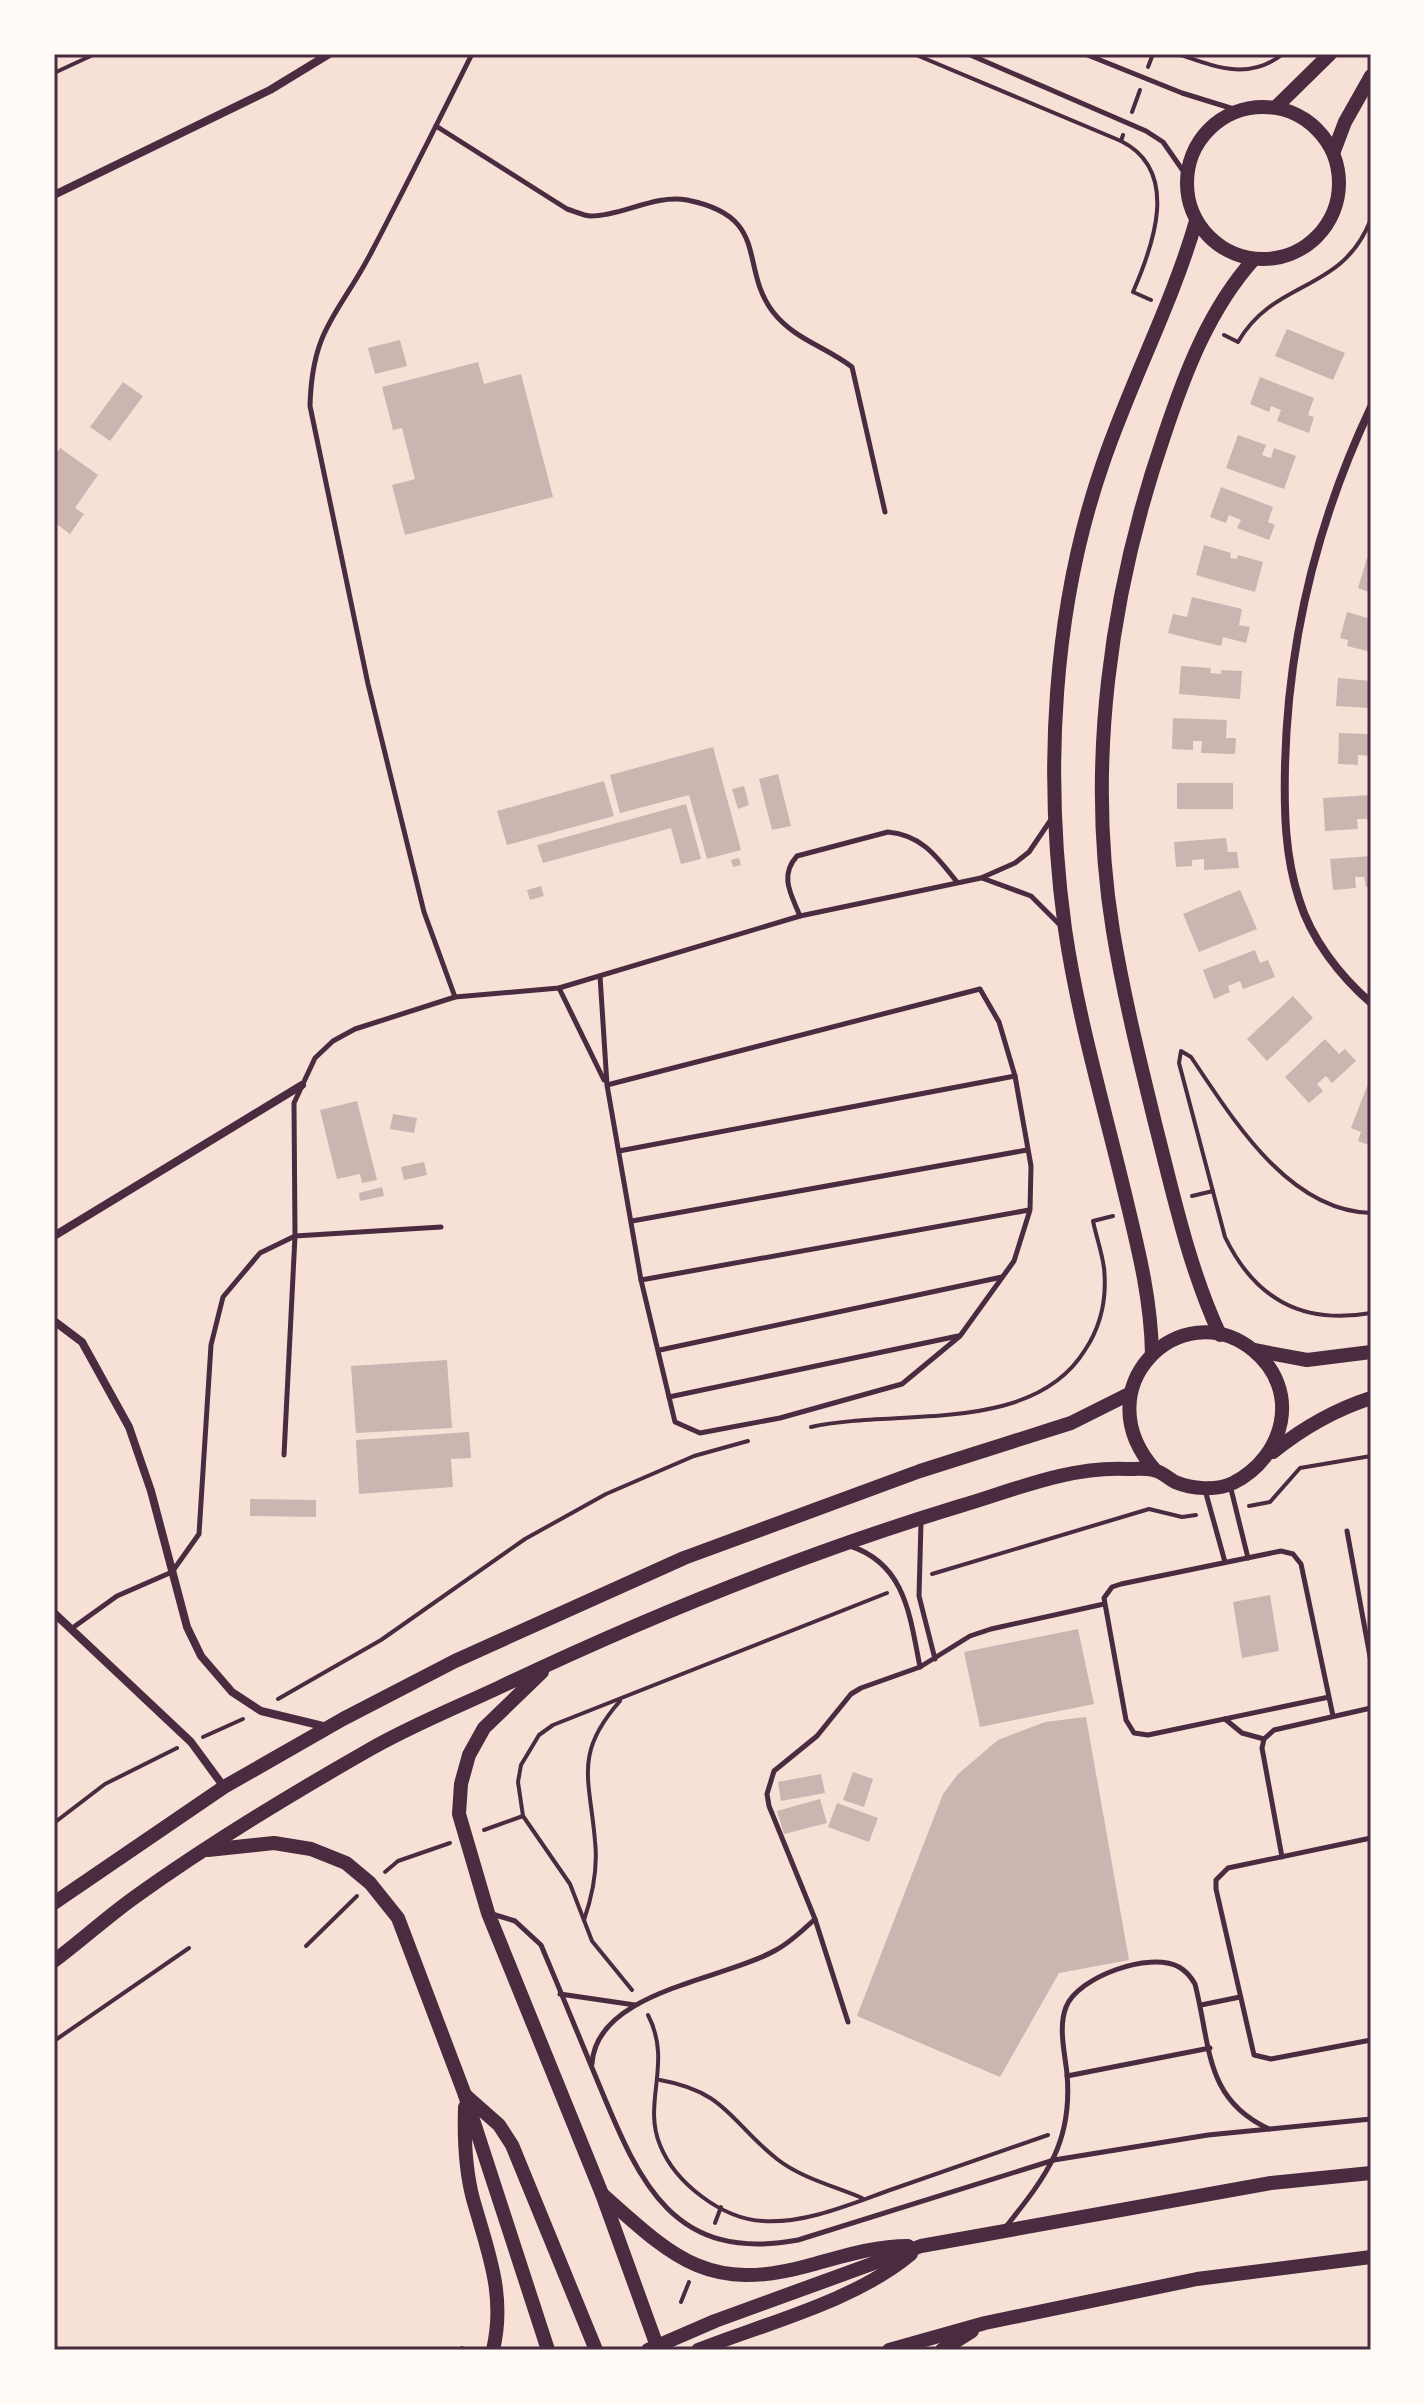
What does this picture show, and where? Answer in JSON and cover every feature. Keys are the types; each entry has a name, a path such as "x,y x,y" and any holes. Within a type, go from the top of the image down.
{"street":[{"path":"54,195 270,90 329,54"},
{"path":"1276,107 1330,54"},
{"path":"1334,151 1345,122 1371,76"},
{"path":"1276,107 1300,115 1320,130 1334,151 1340,177 1337,204 1325,229 1306,247 1280,258 1254,259 1221,246 1196,221 1188,198 1186,175 1202,135 1218,120 1237,110 1276,107"},
{"path":"1152,1354 1149,1297 1085,1032 1065,931 1055,812 1056,719 1064,634 1079,550 1101,467 1129,387 1177,280 1196,221"},
{"path":"1220,1335 1192,1267 1131,1025 1112,929 1103,831 1103,733 1113,636 1124,577 1155,460 1208,326 1235,280 1254,259"},
{"path":"1371,407 1348,455 1319,539 1298,627 1286,716 1284,805 1287,854 1299,902 1321,947 1351,986 1371,1003"},
{"path":"54,1236 302,1085"},
{"path":"54,1321 82,1342 129,1427 151,1491 187,1627 201,1656 232,1692 261,1711 331,1728"},
{"path":"1371,1352 1307,1360 1254,1350 1220,1335 1195,1334 1172,1341 1152,1354 1137,1372 1129,1394 1131,1436 1155,1470 1178,1483 1205,1489 1230,1484 1257,1469 1270,1454 1324,1416 1371,1398"},
{"path":"1254,1350 1270,1368 1280,1388 1283,1411 1280,1434 1270,1454"},
{"path":"54,1903 224,1787 455,1661 684,1558 875,1487 1071,1423 1129,1394"},
{"path":"54,1961 132,1900 204,1850 371,1748 554,1661 846,1544 921,1519 1081,1471 1155,1470"},
{"path":"54,1613 191,1742 224,1787"},
{"path":"554,1661 484,1728 469,1755 461,1784 459,1814 488,1913 602,2194 654,2349 715,2321 921,2246"},
{"path":"204,1850 274,1843 311,1849 346,1863 370,1883 398,1918 465,2095 548,2350"},
{"path":"465,2095 468,2174 498,2286 499,2310 493,2350"},
{"path":"465,2095 499,2125 512,2145 596,2350"},
{"path":"602,2194 679,2258 731,2276 761,2277 868,2250 921,2246 1271,2183 1371,2173"},
{"path":"698,2350 850,2292 888,2272 921,2246"},
{"path":"889,2350 985,2323 1197,2279 1371,2257"},
{"path":"942,2350 985,2323"}],"lane":[{"path":"455,997 424,912 372,699 310,406 311,369 321,333 370,255 472,54"},
{"path":"968,54 1146,131 1163,142 1186,175"},
{"path":"1085,54 1190,96 1237,110"},
{"path":"436,126 567,209 590,216 685,199 727,214 751,244 757,274 771,309 793,334 852,367 885,512"},
{"path":"284,1455 295,1236 294,1103 315,1058 333,1041 355,1029 455,997 559,988 800,916 981,878 1015,863 1029,852 1055,812"},
{"path":"800,916 786,883 790,863 797,856 888,832 901,833 925,845 957,882"},
{"path":"981,878 1015,887 1031,896 1065,931"},
{"path":"600,976 607,1085 641,1280 675,1422 700,1433 780,1418 902,1384 960,1336 1014,1261 1030,1210 1027,1150 1015,1076 999,1022 980,989 607,1085"},
{"path":"559,988 607,1085"},
{"path":"619,1151 1015,1076"},
{"path":"632,1221 1027,1150"},
{"path":"641,1280 1030,1210"},
{"path":"71,1629 117,1596 172,1572 199,1534 211,1345 223,1297 260,1253 295,1236 441,1227"},
{"path":"660,1350 1003,1277"},
{"path":"669,1397 960,1336"},
{"path":"1230,1484 1248,1558"},
{"path":"1205,1489 1225,1562"},
{"path":"921,1519 917,1578 922,1615 935,1659"},
{"path":"1347,1531 1371,1662"},
{"path":"846,1544 875,1557 901,1587 920,1667"},
{"path":"1329,1697 1148,1735 1134,1733 1126,1720 1104,1604 1107,1592 1121,1584 1281,1551 1298,1558 1329,1697 1333,1716"},
{"path":"848,2022 815,1919 769,1806 768,1782 783,1762 817,1736 851,1694 872,1682 920,1667 970,1636 1104,1604"},
{"path":"1282,1857 1262,1748 1264,1739 1274,1730 1371,1708"},
{"path":"1224,1719 1242,1733 1264,1739"},
{"path":"1371,1838 1228,1868 1216,1880 1251,2048 1262,2060 1371,2040"},
{"path":"488,1913 515,1921 530,1931 541,1945 640,2178 677,2217 724,2242 774,2245 798,2240 1054,2160 1208,2135 1371,2119"},
{"path":"592,2067 595,2041 603,2030 638,2004 775,1951 815,1919"},
{"path":"1003,2230 1054,2160 1066,2129 1067,2076 1063,2016 1072,1995 1090,1980 1140,1965 1166,1963 1188,1974 1195,1984 1225,2098 1251,2121 1270,2129"},
{"path":"560,1994 638,2004"},
{"path":"1201,2005 1240,1997"},
{"path":"1067,2076 1210,2048"}],"path":[{"path":"54,73 95,54"},
{"path":"914,54 1121,141"},
{"path":"1178,54 1229,71 1244,71 1271,63 1283,54"},
{"path":"1371,1213 1334,1209 1294,1183 1240,1125 1191,1057 1181,1051 1179,1063 1225,1237 1237,1261 1265,1291 1301,1311 1327,1317 1371,1313"},
{"path":"1175,1200 1213,1191"},
{"path":"807,1427 958,1413 994,1407 1043,1391 1080,1359 1101,1316 1104,1267 1093,1221 1129,1212"},
{"path":"54,1823 105,1784 261,1711 435,1605 525,1539 606,1494 694,1456 750,1441"},
{"path":"1235,1508 1270,1502 1300,1468 1371,1456"},
{"path":"917,1578 1149,1509 1182,1517 1212,1513"},
{"path":"901,1587 553,1725 539,1735 528,1749 519,1773 518,1799 523,1816 560,1866 583,1923 603,1958 638,2004 657,2040 659,2079 653,2108 654,2125 666,2159 689,2187 721,2207 764,2222 799,2219 1066,2129"},
{"path":"583,1923 596,1860 587,1796 589,1754 607,1715 621,1699"},
{"path":"306,1946 370,1883 398,1861 523,1816"},
{"path":"54,2041 189,1948"},
{"path":"659,2079 697,2089 715,2099 730,2110 778,2160 800,2173 864,2199"}],"building":[{"path":"1287,329 1345,353 1333,380 1275,356"},
{"path":"400,340 407,366 375,374 368,348"},
{"path":"478,362 484,384 521,374 553,497 405,535 392,485 415,479 402,428 393,430 382,387"},
{"path":"1260,377 1314,398 1308,415 1314,417 1309,433 1277,421 1281,410 1271,406 1269,412 1250,404"},
{"path":"123,382 143,396 110,441 90,427"},
{"path":"1238,435 1266,445 1262,455 1271,458 1274,448 1296,456 1284,489 1226,468"},
{"path":"60,448 98,475 75,508 84,514 70,534 54,522 54,457"},
{"path":"1221,487 1273,507 1268,522 1275,525 1269,540 1237,528 1241,520 1229,515 1226,523 1210,517"},
{"path":"1204,545 1231,553 1230,558 1237,559 1238,555 1263,562 1255,592 1196,575"},
{"path":"1367,558 1371,559 1371,593 1358,588"},
{"path":"1192,597 1242,609 1239,625 1250,627 1246,643 1223,637 1221,646 1168,633 1173,614 1187,617"},
{"path":"1347,612 1371,619 1371,652 1347,646 1348,640 1340,638"},
{"path":"1181,666 1211,668 1210,673 1221,674 1221,670 1242,671 1240,699 1179,694"},
{"path":"1338,678 1371,681 1371,708 1336,706"},
{"path":"1173,718 1227,720 1226,738 1236,738 1235,754 1201,753 1202,741 1193,741 1193,750 1172,749"},
{"path":"1339,733 1371,734 1371,756 1358,755 1358,765 1338,764"},
{"path":"713,747 741,850 707,859 689,795 620,813 610,775"},
{"path":"778,774 791,826 772,830 759,779"},
{"path":"604,781 614,816 507,845 497,811"},
{"path":"1177,783 1233,783 1233,809 1177,809"},
{"path":"744,786 749,805 738,809 732,789"},
{"path":"1371,795 1371,826 1367,819 1357,819 1358,829 1325,831 1323,798"},
{"path":"686,804 701,859 681,864 671,828 543,863 537,845"},
{"path":"1226,838 1228,852 1237,852 1239,868 1204,870 1204,859 1192,860 1192,866 1176,867 1174,842"},
{"path":"1371,856 1371,887 1366,887 1364,877 1355,877 1356,888 1333,890 1330,859"},
{"path":"739,858 741,865 733,867 731,860"},
{"path":"541,886 544,896 530,900 527,890"},
{"path":"1240,890 1257,929 1199,952 1183,914"},
{"path":"1255,950 1260,963 1268,960 1275,977 1243,989 1240,981 1228,986 1230,992 1214,999 1203,970"},
{"path":"1293,996 1313,1018 1267,1061 1247,1039"},
{"path":"1325,1039 1339,1054 1345,1049 1356,1061 1332,1083 1326,1076 1317,1084 1323,1091 1309,1103 1285,1077"},
{"path":"1371,1076 1371,1146 1358,1141 1361,1132 1351,1128"},
{"path":"357,1101 377,1180 362,1183 360,1174 337,1179 320,1110"},
{"path":"393,1114 417,1118 414,1133 390,1129"},
{"path":"424,1162 427,1175 404,1180 401,1167"},
{"path":"382,1187 384,1196 360,1201 359,1193"},
{"path":"447,1360 452,1428 356,1433 351,1366"},
{"path":"469,1432 471,1458 451,1459 453,1487 359,1494 356,1440"},
{"path":"250,1499 316,1500 316,1517 250,1516"},
{"path":"1270,1595 1279,1651 1242,1658 1233,1602"},
{"path":"1078,1629 1094,1704 980,1727 964,1652"},
{"path":"1086,1717 1129,1960 1059,1973 1000,2077 857,2016 943,1794 958,1774 998,1740 1045,1722"},
{"path":"853,1772 873,1779 864,1807 843,1800"},
{"path":"821,1774 825,1793 781,1801 778,1782"},
{"path":"820,1799 827,1823 784,1834 777,1811"},
{"path":"837,1803 878,1818 869,1842 828,1827"}]}
